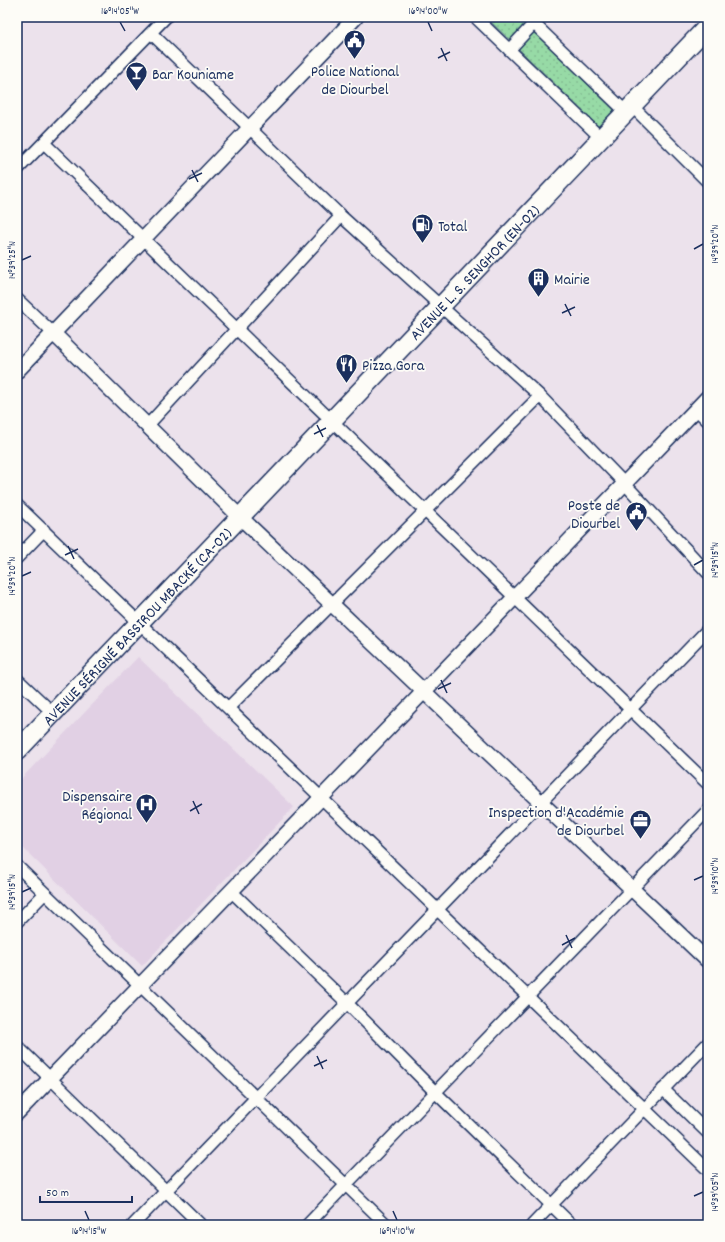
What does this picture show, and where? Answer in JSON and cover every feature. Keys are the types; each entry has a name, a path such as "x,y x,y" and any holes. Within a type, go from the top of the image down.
{"main road":[{"name":"AVENUE L. S. SENGHOR (EN-02)","path":"240,517 708,26"},
{"name":"AVENUE SÉRIGNÉ BASSIROU MBACKÉ (CA-02)","path":"17,751 240,517"}],"street":[{"path":"17,170 166,17"},
{"path":"17,371 356,17"},
{"path":"475,17 601,138"},
{"path":"509,50 534,19 708,182"},
{"path":"150,33 342,216 540,396 624,483 708,574"},
{"path":"44,143 708,784"},
{"path":"147,426 342,216"},
{"path":"17,300 240,517 708,961"},
{"path":"228,708 540,396"},
{"path":"17,1113 708,397"},
{"path":"696,409 708,421"},
{"path":"17,505 708,1170"},
{"path":"17,558 44,530"},
{"path":"133,1225 708,629"},
{"path":"17,679 53,713"},
{"path":"307,1225 708,810"},
{"path":"17,866 387,1225"},
{"path":"231,891 572,1225"},
{"path":"17,922 45,893"},
{"path":"532,1225 708,1043"},
{"path":"17,1046 201,1225"},
{"path":"663,1089 708,1133"}],"shaded area":[{"name":"Dispensaire Régional","path":"138,657 294,807 142,966 17,842 17,783"}],"green space":[{"path":"486,17 518,17 617,113 601,129"}],"place":[{"name":"Police National de Diourbel","path":"355,60"},
{"name":"Bar Kouniame","path":"136,92"},
{"name":"Total","path":"423,244"},
{"name":"Mairie","path":"538,298"},
{"name":"Pizza Gora","path":"346,384"},
{"name":"Poste de Diourbel","path":"636,532"},
{"name":"Dispensaire Régional","path":"147,824"},
{"name":"Inspection d'Académie de Diourbel","path":"640,840"}]}
